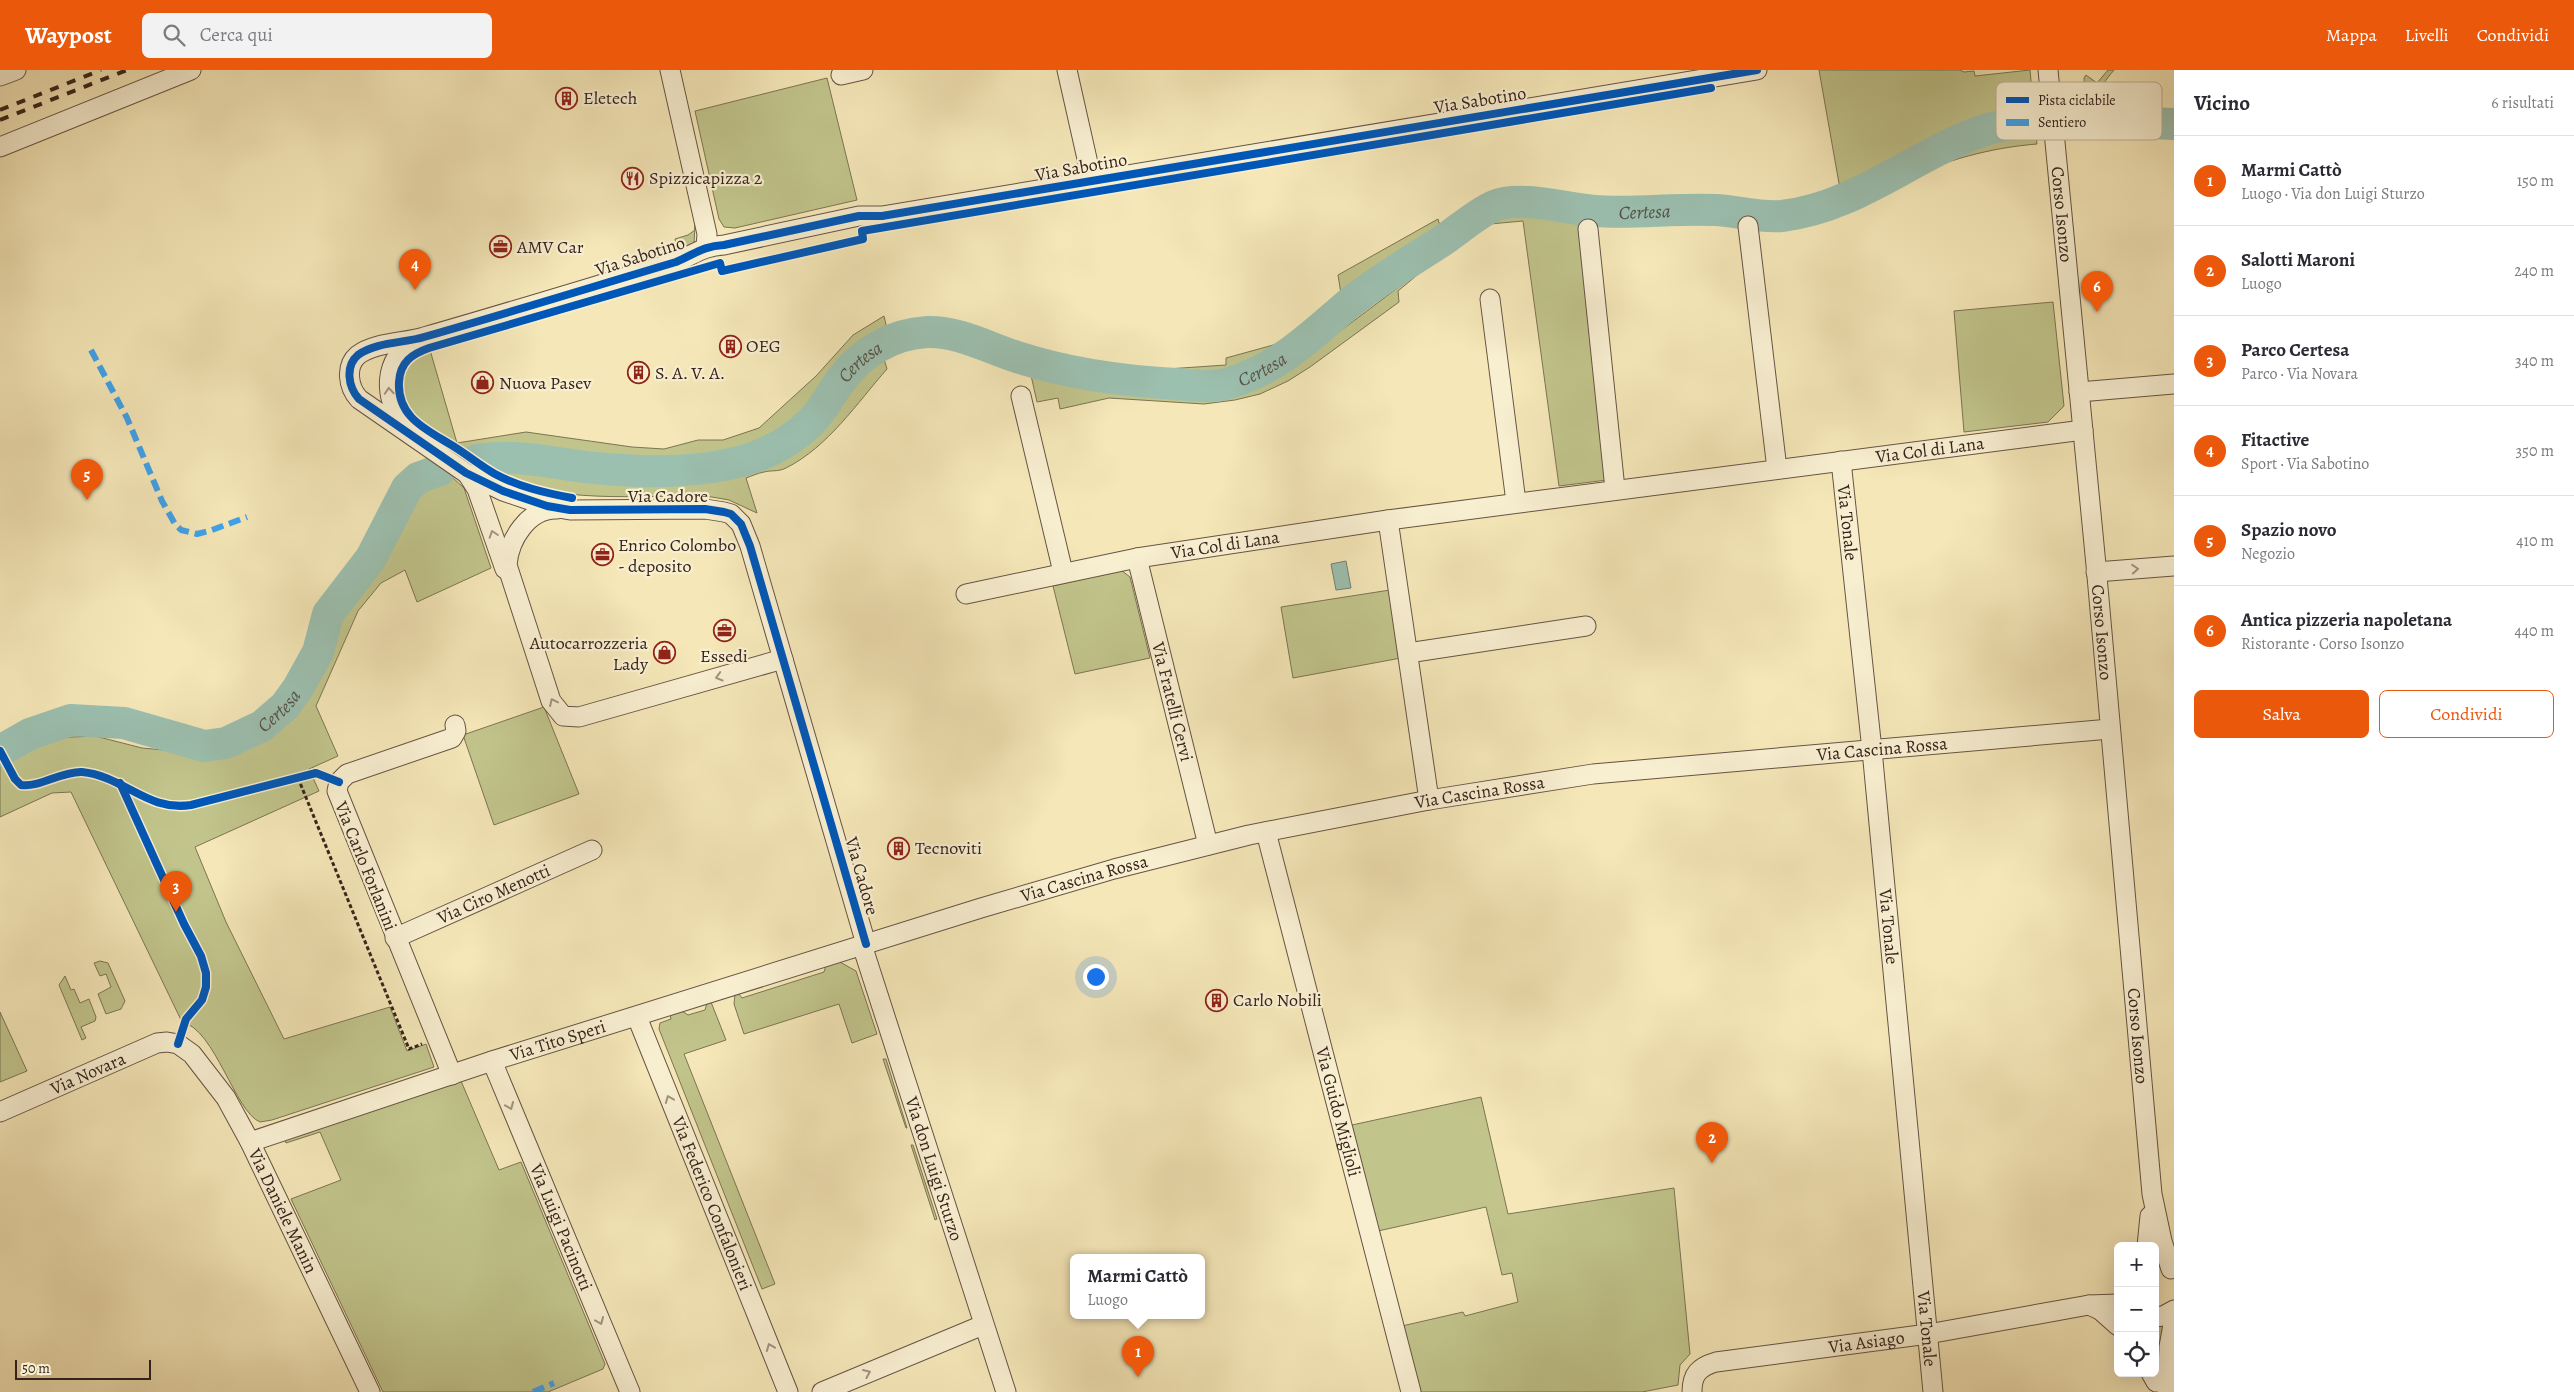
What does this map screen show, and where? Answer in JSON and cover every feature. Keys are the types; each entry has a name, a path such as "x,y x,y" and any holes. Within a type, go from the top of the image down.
{"street":[{"path":"0,76 16,70"},
{"path":"4,145 191,70"},
{"path":"670,70 707,234 706,246"},
{"path":"840,75 863,70"},
{"path":"1067,70 1092,181"},
{"name":"Via Sabotino","path":"422,338 676,262 697,253 706,246 724,245 859,216 882,216 1756,70"},
{"name":"Corso Isonzo","path":"2054,140 2083,430 2152,1194 2167,1268"},
{"path":"1748,226 1777,469"},
{"path":"1588,229 1615,489"},
{"path":"1490,299 1516,502"},
{"name":"Via Cadore","path":"410,433 396,416 388,386 400,352 411,343 422,338"},
{"name":"Via Cadore","path":"422,338 362,352 354,359 350,369 351,383 359,399 433,449 473,479 535,503 558,509"},
{"path":"2079,392 2174,384"},
{"path":"1021,396 1063,572"},
{"name":"Via Col di Lana","path":"966,594 1063,572 1137,558 1388,520 1615,489 2083,430"},
{"name":"Via Tonale","path":"1840,461 1872,750 1933,1392"},
{"path":"473,479 510,579"},
{"name":"Via Cadore","path":"783,659 566,718 559,714 551,701 510,579 507,559 514,538 524,524 535,515 546,510 704,509 724,512 736,518 748,538 783,659 864,944"},
{"path":"1388,520 1429,800"},
{"name":"Via Fratelli Cervi","path":"1137,558 1208,845"},
{"path":"2096,572 2174,566"},
{"path":"1408,654 1586,626"},
{"name":"Via Carlo Forlanini","path":"452,1075 338,799 338,786 341,779 347,774 452,738 456,731 455,725"},
{"name":"Via Cascina Rossa","path":"864,944 1089,876 1208,845 1429,800 1593,774 2110,729"},
{"name":"Via Guido Miglioli","path":"1266,832 1411,1392"},
{"name":"Via Ciro Menotti","path":"396,938 592,850"},
{"name":"Via Tito Speri","path":"250,1142 492,1061 637,1017 864,944"},
{"name":"Via don Luigi Sturzo","path":"864,944 983,1325 1006,1392"},
{"name":"Via Federico Confalonieri","path":"637,1017 788,1392"},
{"name":"Via Novara","path":"0,1112 148,1047 162,1042 178,1044"},
{"name":"Via Daniele Manin","path":"178,1044 192,1054 212,1077 250,1142 370,1392"},
{"name":"Via Luigi Pacinotti","path":"492,1061 630,1392"},
{"name":"Corso Isonzo","path":"2147,1242 2152,1194"},
{"name":"Via Asiago","path":"2090,1306 2114,1297"},
{"name":"Via Asiago","path":"1692,1392 1692,1380 1698,1370 1716,1362 1928,1334 2090,1306 2114,1304"},
{"path":"2090,1306 2100,1310 2114,1322"},
{"path":"2159,1316 2174,1310"},
{"path":"2157,1383 2169,1346 2174,1319"},
{"path":"822,1392 983,1325"}],"path":[{"path":"289,780 301,777 409,1049 437,1038"}],"green space":[{"path":"1819,70 1960,70 1964,72 1974,71 1975,76 2030,70 2031,82 1996,82 1996,119 1975,125 1848,190 1822,201 1790,209 1759,211 1723,203 1700,201 1609,205 1546,199 1519,194 1497,197 1479,205 1445,226 1467,208 1496,194 1516,190 1629,202 1710,197 1759,203 1788,202 1840,189"},
{"path":"2108,70 2114,70 2105,82 2098,82"},
{"path":"2086,75 2096,82 2084,82"},
{"path":"827,78 857,200 735,228 724,227 719,219 695,111"},
{"path":"2037,140 2037,144 2002,148 1968,156 1935,166 1903,180 1967,150 1999,141"},
{"path":"1521,210 1592,216 1607,480 1559,486 1523,221 1479,225 1495,215"},
{"path":"1438,219 1441,228 1384,263 1341,294 1338,275"},
{"path":"695,230 694,244 679,253 675,239 688,235"},
{"path":"1440,256 1398,291 1399,302 1310,367 1288,381 1260,394 1235,400 1204,404 1109,398 1060,409 1058,398 1037,402 1030,371 1067,382 1098,388 1209,394 1236,390 1269,378 1303,359"},
{"path":"2053,302 2064,406 2048,422 1964,432 1954,311"},
{"path":"884,316 887,329 868,342 852,357 799,425 782,438 760,448 698,460 650,463 606,462 587,460 536,449 501,445 464,450 421,424 408,410 403,401 401,391 402,373 407,363 419,354 430,350 457,443 526,432 632,447 664,449 698,440 723,440 759,428 816,376 853,335"},
{"path":"1277,344 1277,350 1239,370 1224,375 1152,370 1226,365 1226,358"},
{"path":"895,351 884,359 887,369 841,423 815,448 786,468 762,472 746,478 757,513 729,500 712,497 628,497 567,494 539,489 513,481 490,469 504,466 520,466 614,478 653,479 714,474 771,461 789,453 817,434 831,419 857,375 870,364"},
{"path":"452,477 464,488 491,568 417,602 405,570 381,583 358,611 316,706 338,756 309,769 319,791 195,847 226,922 284,1039 390,1007 407,1051 426,1044 434,1067 272,1120 260,1122 251,1115 242,1103 205,1039 194,1028 182,1022 71,792 52,793 0,817 0,766 50,738 95,736 142,748 207,754 224,754 246,746 281,717 308,683 326,652 348,603 392,536 412,500 426,488"},
{"path":"1121,570 1130,577 1150,658 1075,674 1053,586"},
{"path":"1390,590 1401,658 1293,678 1281,607"},
{"path":"544,707 579,794 494,825 463,735"},
{"path":"100,961 108,963 125,1001 121,1009 106,1014 98,994 111,987 106,974 100,976 94,963"},
{"path":"838,961 856,971 877,1034 852,1043 839,1004 744,1034 734,1004 735,994 738,993 742,998 824,972 826,965"},
{"path":"65,976 71,990 74,989 80,1003 89,999 96,1017 95,1021 81,1027 86,1038 82,1040 59,985"},
{"path":"711,1002 726,1040 684,1054 775,1284 762,1289 659,1029 660,1023 671,1019 670,1015 682,1011 688,1015 705,1010 707,1003"},
{"path":"0,1012 27,1071 0,1082"},
{"path":"883,1059 886,1059 907,1128 906,1128"},
{"path":"461,1081 499,1170 521,1162 605,1364 603,1369 548,1392 383,1392 291,1199 341,1180 320,1132 286,1143 284,1138"},
{"path":"1481,1097 1508,1214 1674,1188 1690,1354 1680,1365 1678,1385 1642,1392 1418,1392 1402,1326 1463,1312 1465,1316 1518,1302 1512,1273 1502,1275 1486,1207 1378,1231 1352,1125"},
{"path":"911,1145 913,1145 937,1219 935,1220"},
{"path":"2164,1326 2159,1363 2159,1332 2159,1327"}],"shaded area":[{"path":"1346,561 1351,588 1336,590 1331,564"}],"waterway":[{"name":"Certesa","path":"2162,124 2174,124"},
{"name":"Certesa","path":"477,460 521,458 595,468 635,471 676,471 736,463 771,450 806,427 824,406 837,385 858,361 879,346 914,333 939,332 950,334 1037,363 1095,376 1195,385 1214,386 1226,384 1260,371 1276,362 1370,288 1494,206 1505,203 1530,202 1595,211 1700,210 1782,216 1810,211 1836,202 1885,179 1959,140 1996,128"},
{"name":"Certesa","path":"0,751 30,734 71,720 124,723 204,746 226,743 262,726 285,706 298,688 318,652 328,614 371,558 407,488 418,478 440,470"}],"railway":[{"path":"0,110 101,70"},
{"path":"0,120 127,70"}],"marked path":[{"path":"91,350 127,418 162,501 175,524 181,530 197,534 247,517"},
{"path":"533,1392 554,1383"}],"cycle path":[{"path":"866,944 750,546 741,524 731,514 705,509 570,510 547,506 503,491 466,473 359,399 352,389 349,377 351,365 358,355 381,345 424,337 676,262 710,247 859,216 882,216 1757,70"},
{"path":"572,498 533,489 504,479 421,426 407,412 402,403 399,382 404,364 412,356 429,348 720,263 722,271 863,239 862,231 1711,88"},
{"path":"0,751 15,779 21,785 35,784 74,772 82,772 111,780 148,799 175,806 191,805 316,773 339,782"},
{"path":"120,783 184,924 201,956 206,973 206,987 202,1000 186,1019 178,1044"}],"place":[{"name":"Eletech","path":"567,98"},
{"name":"Spizzicapizza 2","path":"633,178"},
{"name":"AMV Car","path":"501,247"},
{"name":"Fitactive","path":"415,290"},
{"name":"Antica pizzeria napoletana","path":"2097,312"},
{"name":"OEG","path":"730,346"},
{"name":"S. A. V. A.","path":"639,373"},
{"name":"Nuova Pasev","path":"483,383"},
{"name":"Spazio novo","path":"87,500"},
{"name":"Enrico Colombo - deposito","path":"602,555"},
{"name":"Essedi","path":"724,631"},
{"name":"Autocarrozzeria Lady","path":"664,653"},
{"name":"Tecnoviti","path":"899,848"},
{"name":"Parco Certesa","path":"176,912"},
{"name":"Carlo Nobili","path":"1217,1000"},
{"name":"Salotti Maroni","path":"1712,1163"},
{"name":"Marmi Cattò","path":"1138,1377"}]}
